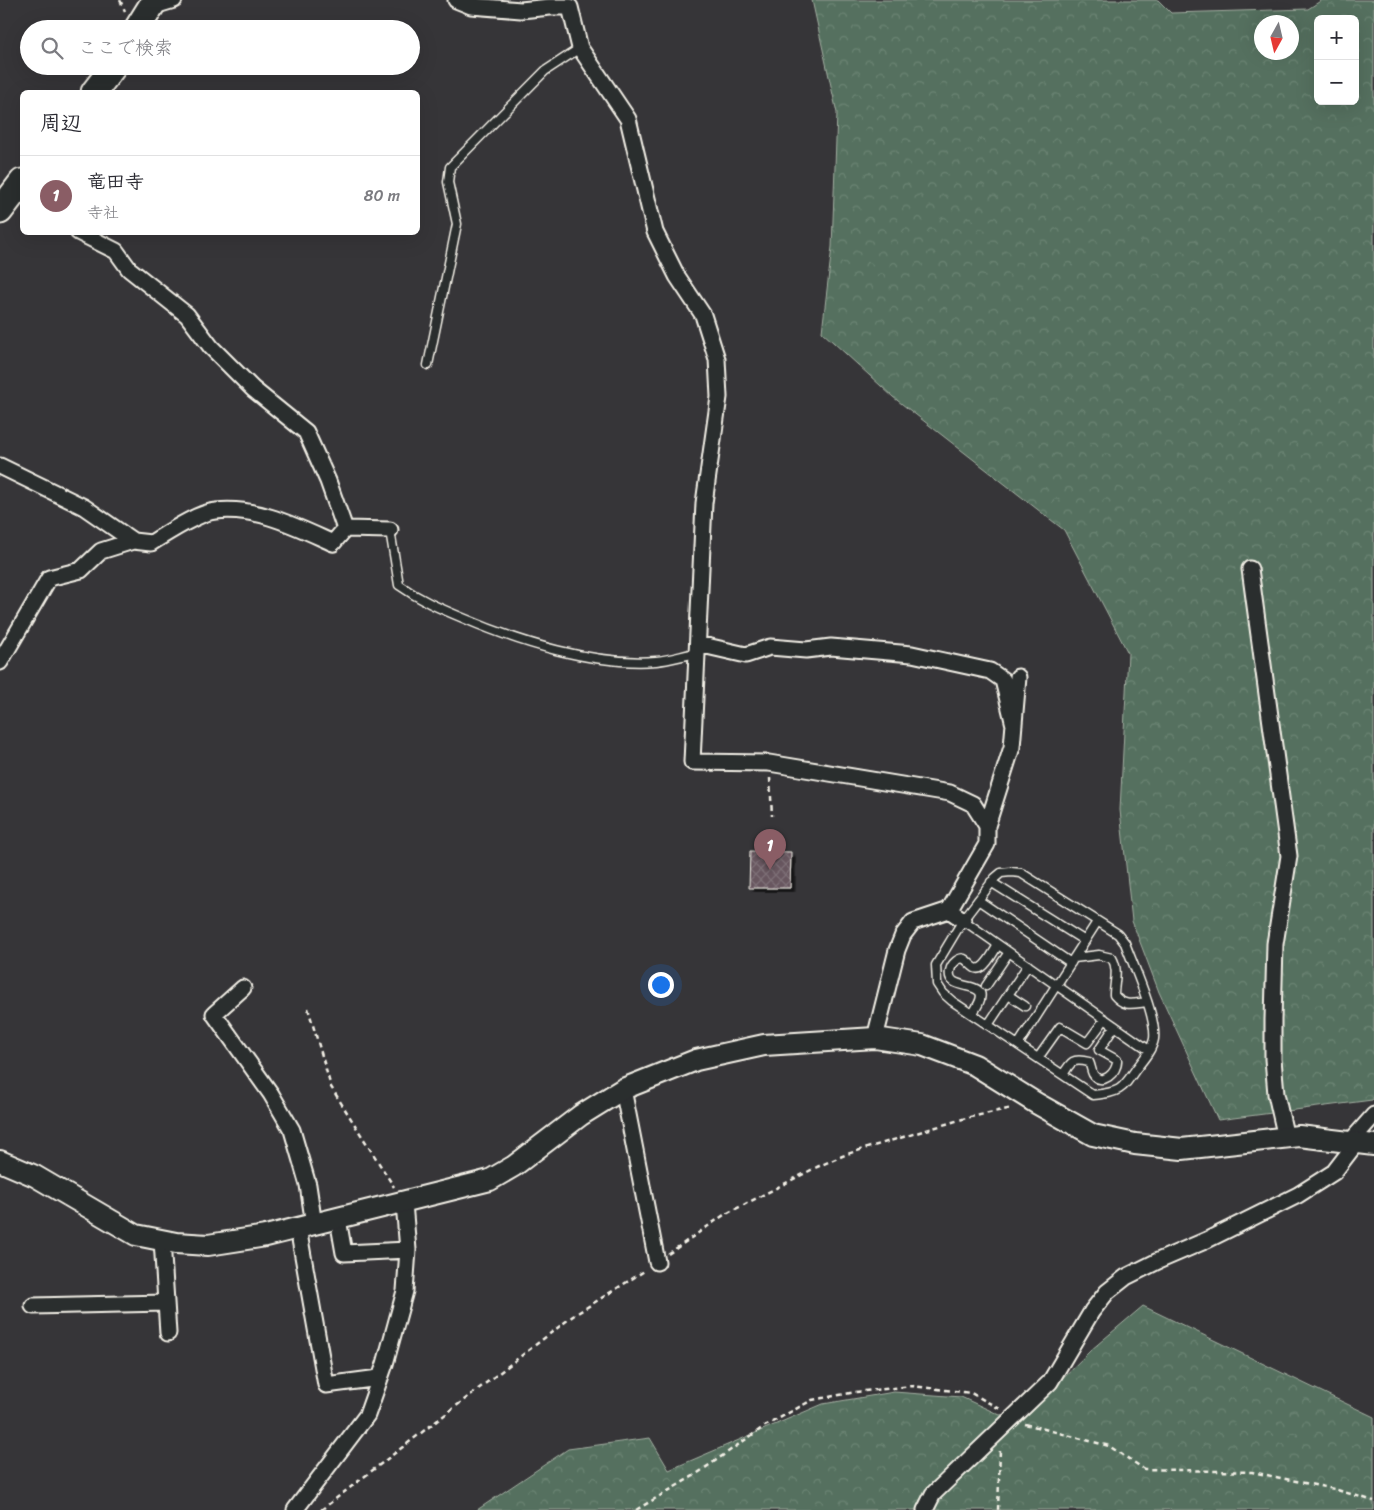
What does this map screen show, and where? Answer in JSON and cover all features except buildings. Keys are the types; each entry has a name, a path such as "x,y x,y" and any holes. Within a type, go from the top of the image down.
{"main road":[{"path":"145,20 160,2"},
{"path":"96,90 107,75"}],"street":[{"path":"456,0 471,6 522,10 573,4 580,48 628,119 655,232 677,276 703,315 717,359 719,397 704,503 692,762 769,762 950,793 973,804 987,826"},
{"path":"84,235 116,251 129,269 187,315 211,347 253,389 306,432 331,489 345,529"},
{"path":"0,466 84,507 133,541"},
{"path":"0,662 49,578 81,570 101,552 133,541 151,543 182,524 214,510 246,512 281,521 333,543 345,529"},
{"path":"345,529 390,530"},
{"path":"1250,569 1289,856 1275,944 1273,1020 1273,1059 1276,1094 1286,1138"},
{"path":"698,648 746,655 770,647 806,650 831,647 912,654 990,671 1003,680 1014,725"},
{"path":"875,1038 897,950 903,935 913,922 949,910 987,844 987,826 1012,747 1018,677"},
{"path":"949,910 963,920"},
{"path":"244,988 214,1014 271,1094 292,1130 308,1185 306,1226 326,1385 379,1378"},
{"path":"0,1161 35,1176 136,1235 176,1243 208,1245 266,1236 490,1180 514,1166 581,1115 623,1089 696,1060 764,1045 875,1038 922,1046 975,1065 1036,1103 1093,1135 1135,1144 1182,1149 1299,1136 1361,1143"},
{"path":"623,1089 658,1262"},
{"path":"925,1510 933,1494 1050,1382 1092,1311 1107,1292 1126,1277 1298,1195 1334,1172 1361,1143 1374,1114"},
{"path":"295,1510 367,1414 385,1364 405,1291 408,1250 404,1203"},
{"path":"338,1219 344,1253 408,1250"},
{"path":"162,1240 168,1333"},
{"path":"33,1306 165,1304"}],"lane":[{"path":"428,365 457,224 448,182 450,167 545,71 580,48"},
{"path":"390,530 398,585 417,598 491,630 577,654 619,660 656,661 698,648"},
{"path":"1001,873 1021,873 1118,934 1125,943 1146,1002 1152,1020 1154,1038 1149,1050 1125,1085 1114,1092 1093,1095 943,993 938,984 936,965 963,920 978,900 991,882 1001,873"},
{"path":"991,882 1085,941"},
{"path":"978,900 1072,960 1099,955 1112,958 1116,975 1114,995 1119,1001 1125,1003 1146,1002"},
{"path":"963,920 1149,1050"},
{"path":"1018,1045 1097,922"},
{"path":"972,1014 979,1004 980,996 978,990 974,986 960,985 954,982 950,977 950,971 953,964 961,959 966,959 974,967 983,966 998,945"},
{"path":"986,986 1009,952"},
{"path":"988,1025 1028,965"},
{"path":"1008,995 1026,1006"},
{"path":"1038,1058 1060,1027 1087,1043 1105,1019"},
{"path":"1063,1075 1070,1063 1078,1060 1089,1062 1093,1074 1098,1078 1109,1078 1116,1070 1117,1060 1099,1050 1115,1026"}],"path":[{"path":"770,775 772,816"},
{"path":"308,1008 330,1088 404,1203"},
{"path":"636,1510 695,1475 765,1426 812,1400 856,1392 912,1386 971,1393 1014,1416 1023,1424 1109,1446 1144,1468 1252,1472 1334,1489 1374,1501"},
{"path":"998,1510 1001,1429"}],"green space":[{"path":"812,0 1158,0 1171,13 1308,9 1322,0 1374,0 1374,1098 1372,1100 1218,1120 1159,992 1132,921 1120,810 1128,653 1064,530 893,397 822,332 832,247 837,113"},
{"path":"1143,1306 1374,1417 1374,1510 477,1510 568,1449 650,1438 669,1470 823,1404 894,1392 961,1397 1000,1415 1031,1409 1091,1350"}],"place":[{"name":"竜田寺","path":"770,870"}]}
